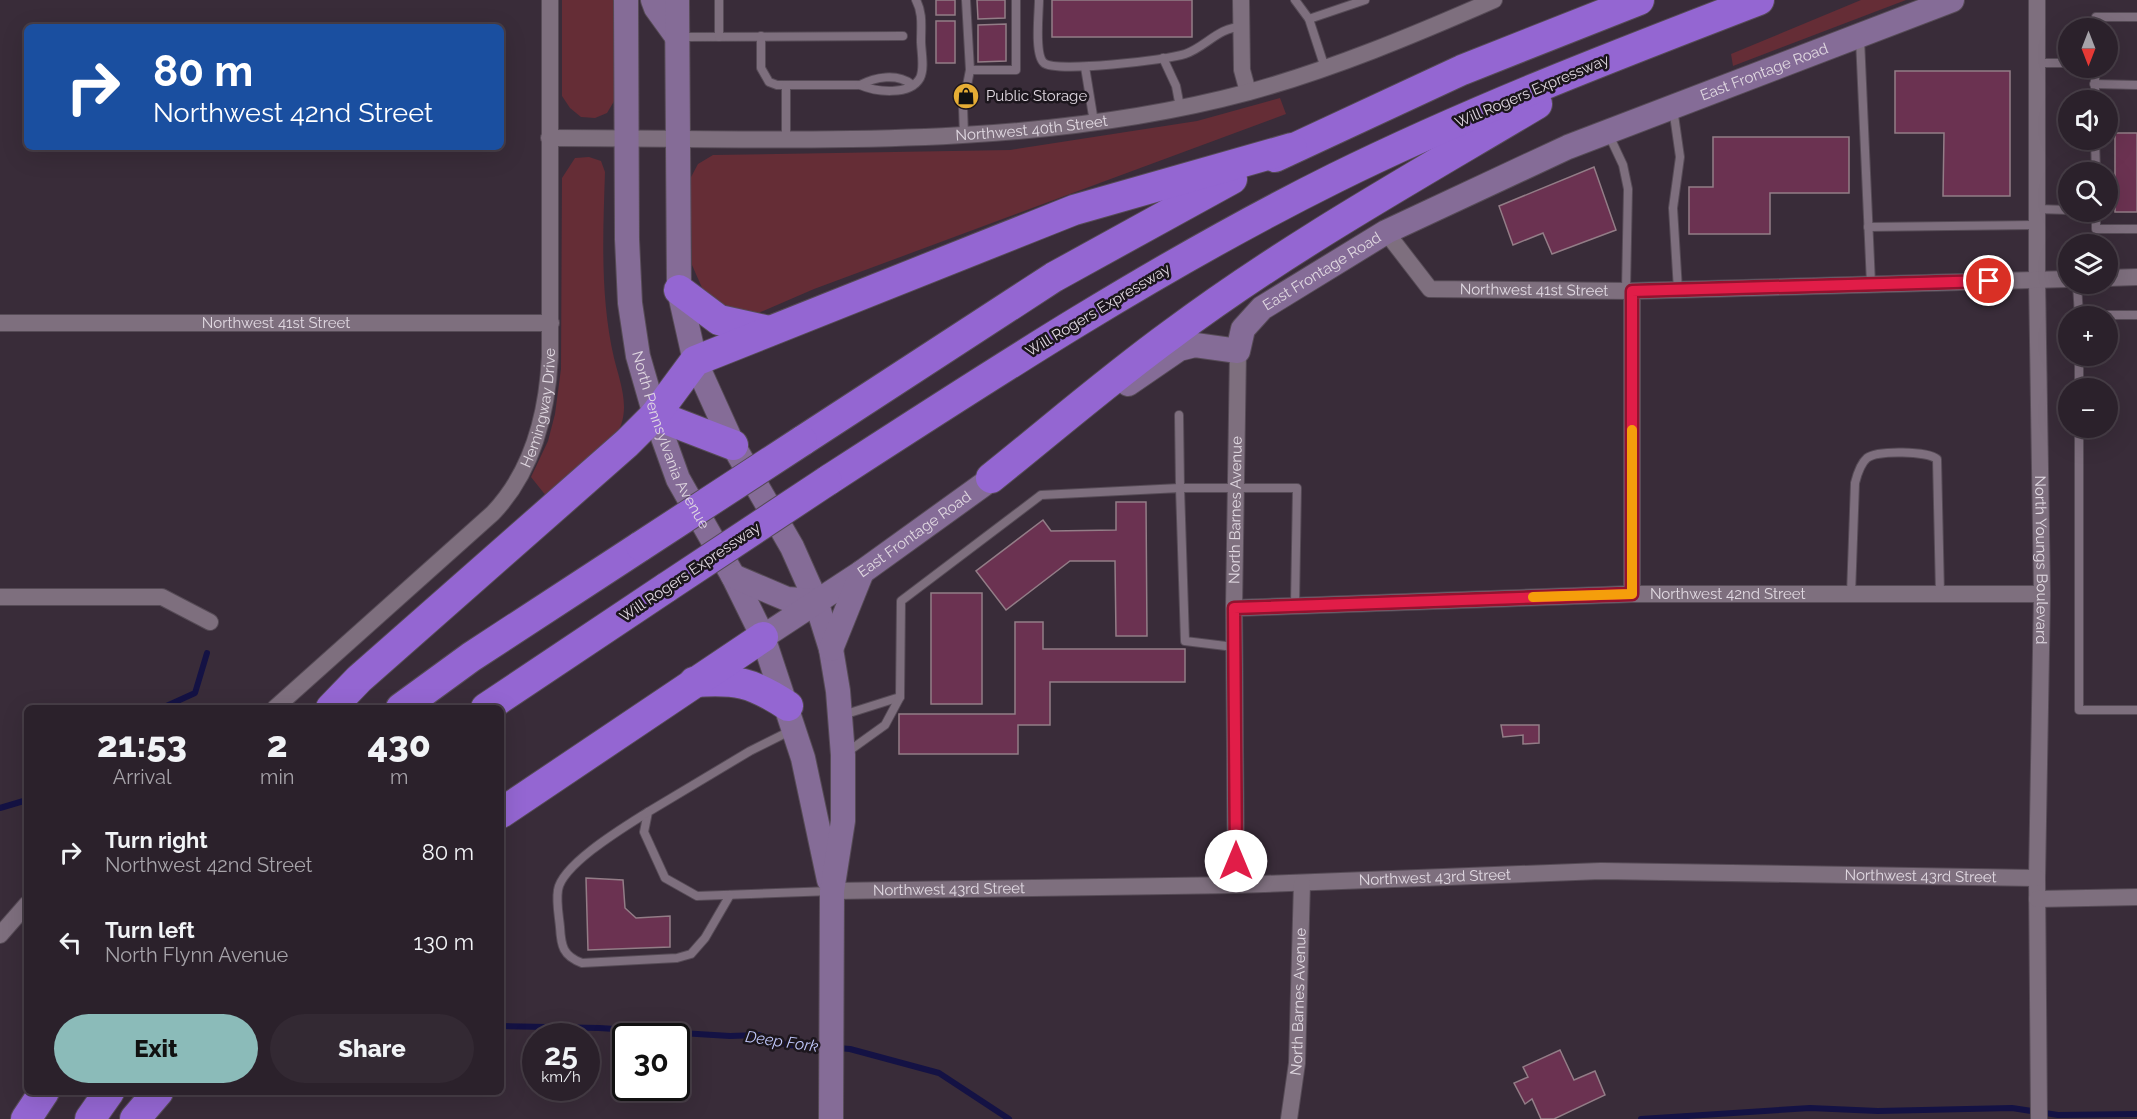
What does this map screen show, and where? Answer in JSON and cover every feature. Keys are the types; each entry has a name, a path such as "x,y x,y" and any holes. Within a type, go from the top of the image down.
{"highway":[{"path":"405,705 471,657 1054,277 1216,187 1292,148 1462,70 1639,0"},
{"name":"Will Rogers Expressway","path":"490,705 989,376 1182,260 1334,179 1479,111 1759,0"},
{"path":"991,478 1171,334 1265,269 1313,237 1624,52"},
{"path":"334,705 655,415 695,361 1074,210 1292,148"},
{"path":"679,290 719,320 769,332"},
{"path":"655,415 733,445"},
{"path":"504,811 763,637"},
{"path":"694,682 737,681 757,686 791,717"},
{"path":"90,1119 107,1095"},
{"path":"135,1119 155,1095"}],"main road":[{"name":"North Pennsylvania Avenue","path":"626,0 630,303 638,356 655,415 678,479 733,576 763,637 791,717 832,891"},
{"path":"653,0 656,8 677,37"},
{"name":"North Pennsylvania Avenue","path":"677,0 679,290 695,361 733,445 792,547 816,602 831,649 843,755 843,820 832,891 831,1119"},
{"name":"East Frontage Road","path":"763,637 862,573 991,478 1179,349 1195,345 1238,351 1243,329 1262,308 1386,232 1472,190 1608,132 1952,0"},
{"path":"831,649 862,573"},
{"path":"733,576 787,599 816,602"}],"street":[{"name":"Hemingway Drive","path":"278,705 481,525 509,495 528,461 544,412 549,383 551,323 550,0"},
{"path":"1241,0 1242,70 1248,92"},
{"name":"Northwest 40th Street","path":"549,138 964,136 1094,122 1248,92 1325,68 1494,0"},
{"name":"North Youngs Boulevard","path":"2037,0 2037,279 2042,594 2037,878 2039,1119"},
{"name":"Northwest 41st Street","path":"1386,232 1430,289 1629,291 2058,279"},
{"path":"2118,278 2137,277"},
{"path":"1629,291 1632,594"},
{"name":"Northwest 41st Street","path":"0,323 551,323"},
{"name":"North Barnes Avenue","path":"1236,885 1234,608 1238,351"},
{"name":"Northwest 42nd Street","path":"1234,608 1632,594 2042,594"},
{"path":"0,597 162,597 210,622"},
{"name":"Northwest 43rd Street","path":"832,891 1236,885 1601,871 2037,878"},
{"name":"North Barnes Avenue","path":"1289,1119 1297,1063 1302,883"},
{"path":"2037,899 2137,897"},
{"path":"0,935 24,907"}],"lane":[{"path":"719,0 719,37"},
{"path":"761,36 763,75 769,82 786,85 860,85 872,90 902,90 920,78 921,9 916,0"},
{"path":"964,136 963,106 970,70 966,0"},
{"path":"970,70 1016,70 1016,0"},
{"path":"1039,0 1039,55 1043,63 1051,67 1085,67 1184,54 1224,29 1242,27"},
{"path":"1295,0 1309,19 1325,68"},
{"path":"1309,19 1365,0"},
{"path":"2096,18 2137,17"},
{"path":"1860,35 1871,284"},
{"path":"677,37 903,36"},
{"path":"1163,58 1176,86 1180,107"},
{"path":"2037,63 2058,63"},
{"path":"1085,67 1094,122"},
{"path":"2094,78 2094,90"},
{"path":"2094,84 2137,85"},
{"path":"786,85 786,138"},
{"path":"1673,107 1678,128 1680,157 1673,208 1678,290"},
{"path":"1608,132 1623,165 1628,189 1629,291"},
{"path":"1869,227 2037,217 2058,212"},
{"path":"2096,222 2096,230 2137,229"},
{"path":"2118,315 2137,315"},
{"path":"1179,416 1185,641 1234,648"},
{"path":"2079,438 2079,710 2137,710"},
{"path":"1851,594 1855,483 1859,470 1867,458 1879,453 1922,454 1937,459 1940,594"},
{"path":"843,755 885,725 900,697 902,602 1041,495 1180,489 1297,489 1295,606"},
{"path":"840,716 900,697"},
{"path":"730,895 705,938 691,954 677,957 582,963 571,958 561,947 558,891 562,878 600,843 750,750 791,717"},
{"path":"648,812 644,832 665,878 697,896 832,891"}],"shaded area":[{"path":"562,0 616,0 616,98 607,113 595,118 581,117 570,108 562,96"},
{"path":"1861,0 1906,0 1733,66 1731,54"},
{"path":"1280,98 1286,114 814,289 756,314 726,310 703,290 692,265 690,179 698,164 713,155 1010,150 1197,121"},
{"path":"589,157 601,161 605,172 604,289 614,358 622,391 623,417 615,436 599,456 547,497 531,477 548,441 555,414 561,369 562,178 575,158"}],"building":[{"path":"936,0 955,0 955,15 936,15"},
{"path":"977,0 1005,0 1005,18 978,19"},
{"path":"1052,0 1192,0 1192,37 1052,37"},
{"path":"936,21 955,21 955,63 936,63"},
{"path":"1006,24 1006,61 978,62 978,25"},
{"path":"1895,71 2010,71 2010,196 1943,196 1944,133 1895,133"},
{"path":"2118,133 2137,133 2137,212 2118,212 2118,162 2115,162"},
{"path":"1713,137 1849,137 1849,193 1770,193 1770,234 1689,234 1689,187 1713,187"},
{"path":"1594,167 1616,230 1552,254 1543,233 1513,245 1499,206"},
{"path":"1116,502 1146,502 1147,636 1116,636 1115,561 1070,561 1006,610 976,571 1043,520 1051,531 1116,530"},
{"path":"931,593 982,593 982,704 931,704"},
{"path":"1015,622 1043,622 1043,649 1185,649 1185,682 1050,682 1050,725 1018,725 1018,754 899,754 899,714 1015,714"},
{"path":"1501,725 1539,725 1539,743 1523,744 1523,735 1503,737"},
{"path":"586,878 623,880 625,908 636,918 670,916 670,947 588,950"},
{"path":"1560,1050 1574,1080 1595,1071 1605,1095 1554,1119 1541,1119 1532,1099 1525,1104 1514,1083 1528,1077 1523,1067"}],"waterway":[{"path":"169,705 195,693 207,653"},
{"name":"Deep Fork","path":"0,808 24,801"},
{"name":"Deep Fork","path":"504,1026 599,1028 730,1036 759,1035 787,1045 828,1047"},
{"name":"Deep Fork","path":"838,1048 850,1049 939,1073 1009,1119"},
{"name":"Deep Fork","path":"1641,1119 1810,1108 1878,1111 2012,1108 2058,1115 2137,1114"}],"slow traffic":[{"path":"1533,597 1632,594 1632,430"}],"place":[{"name":"Public Storage","path":"966,96"}],"route":[{"path":"1236,861 1234,608 1632,594 1632,291 1989,281"}]}
